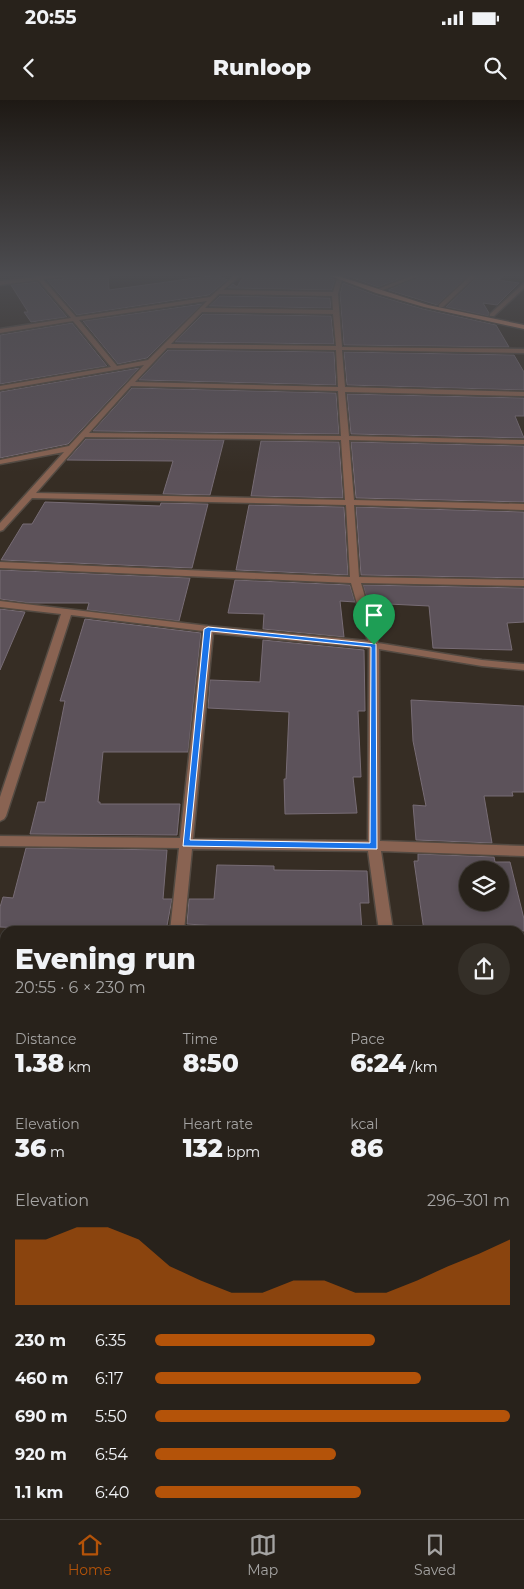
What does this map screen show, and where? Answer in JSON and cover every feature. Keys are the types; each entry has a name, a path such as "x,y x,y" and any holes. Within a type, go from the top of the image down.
{"street":[{"path":"93,341 116,368"},
{"path":"0,528 129,384 171,341"},
{"path":"338,341 355,580 374,645 374,846 385,926"},
{"path":"166,346 524,351"},
{"path":"0,388 150,362"},
{"path":"129,384 524,394"},
{"path":"83,435 524,442"},
{"path":"0,462 71,448"},
{"path":"30,495 524,507"},
{"path":"0,565 355,580 524,583"},
{"path":"0,604 208,629 374,645 482,663 524,667"},
{"path":"0,816 67,612"},
{"path":"178,926 208,629"},
{"path":"0,841 374,846 524,852"}],"building":[{"path":"0,341 87,341 107,366 0,384"},
{"path":"99,341 164,341 147,358 118,364"},
{"path":"334,341 334,344 175,342"},
{"path":"344,341 506,341 509,347 344,345"},
{"path":"168,350 334,352 336,385 139,380"},
{"path":"344,352 514,355 524,372 524,390 347,385"},
{"path":"139,368 68,444 0,458 0,392"},
{"path":"132,388 336,393 339,434 93,431"},
{"path":"347,394 524,398 524,416 515,416 524,438 351,434"},
{"path":"86,439 224,440 210,495 163,494 173,461 67,460"},
{"path":"261,441 339,442 343,498 251,496"},
{"path":"351,442 524,446 524,502 356,498"},
{"path":"45,502 160,506 161,503 208,504 192,568 1,560 23,524 32,524"},
{"path":"249,505 344,507 348,575 236,570"},
{"path":"356,507 524,512 524,578 361,575"},
{"path":"0,570 190,578 179,621 87,610 89,603 29,603 0,599"},
{"path":"235,580 350,585 355,602 340,601 344,637 263,629 264,614 228,613"},
{"path":"363,585 524,588 524,622 507,623 512,650 433,648 429,606 368,603"},
{"path":"0,609 25,612 0,670"},
{"path":"85,619 201,633 188,752 103,752 98,802 100,804 180,804 177,835 30,834 38,802 45,802 65,701 60,701"},
{"path":"263,640 364,650 365,711 358,711 361,777 353,777 357,813 285,814 284,779 286,779 289,712 208,708 210,680 260,682"},
{"path":"411,700 524,706 524,792 512,792 513,796 484,796 492,843 416,840 413,805 426,806 413,741"},
{"path":"26,848 167,850 163,899 172,899 167,926 0,926 0,907 3,897 13,898"},
{"path":"418,854 494,857 495,861 459,861 459,911 509,911 510,862 524,926 423,926 414,861 418,861"},
{"path":"217,865 274,866 274,870 367,871 369,903 360,903 362,926 218,926 187,924 189,899 214,899"}],"route":[{"path":"208,629 374,645 374,846 186,843 208,629"}]}
